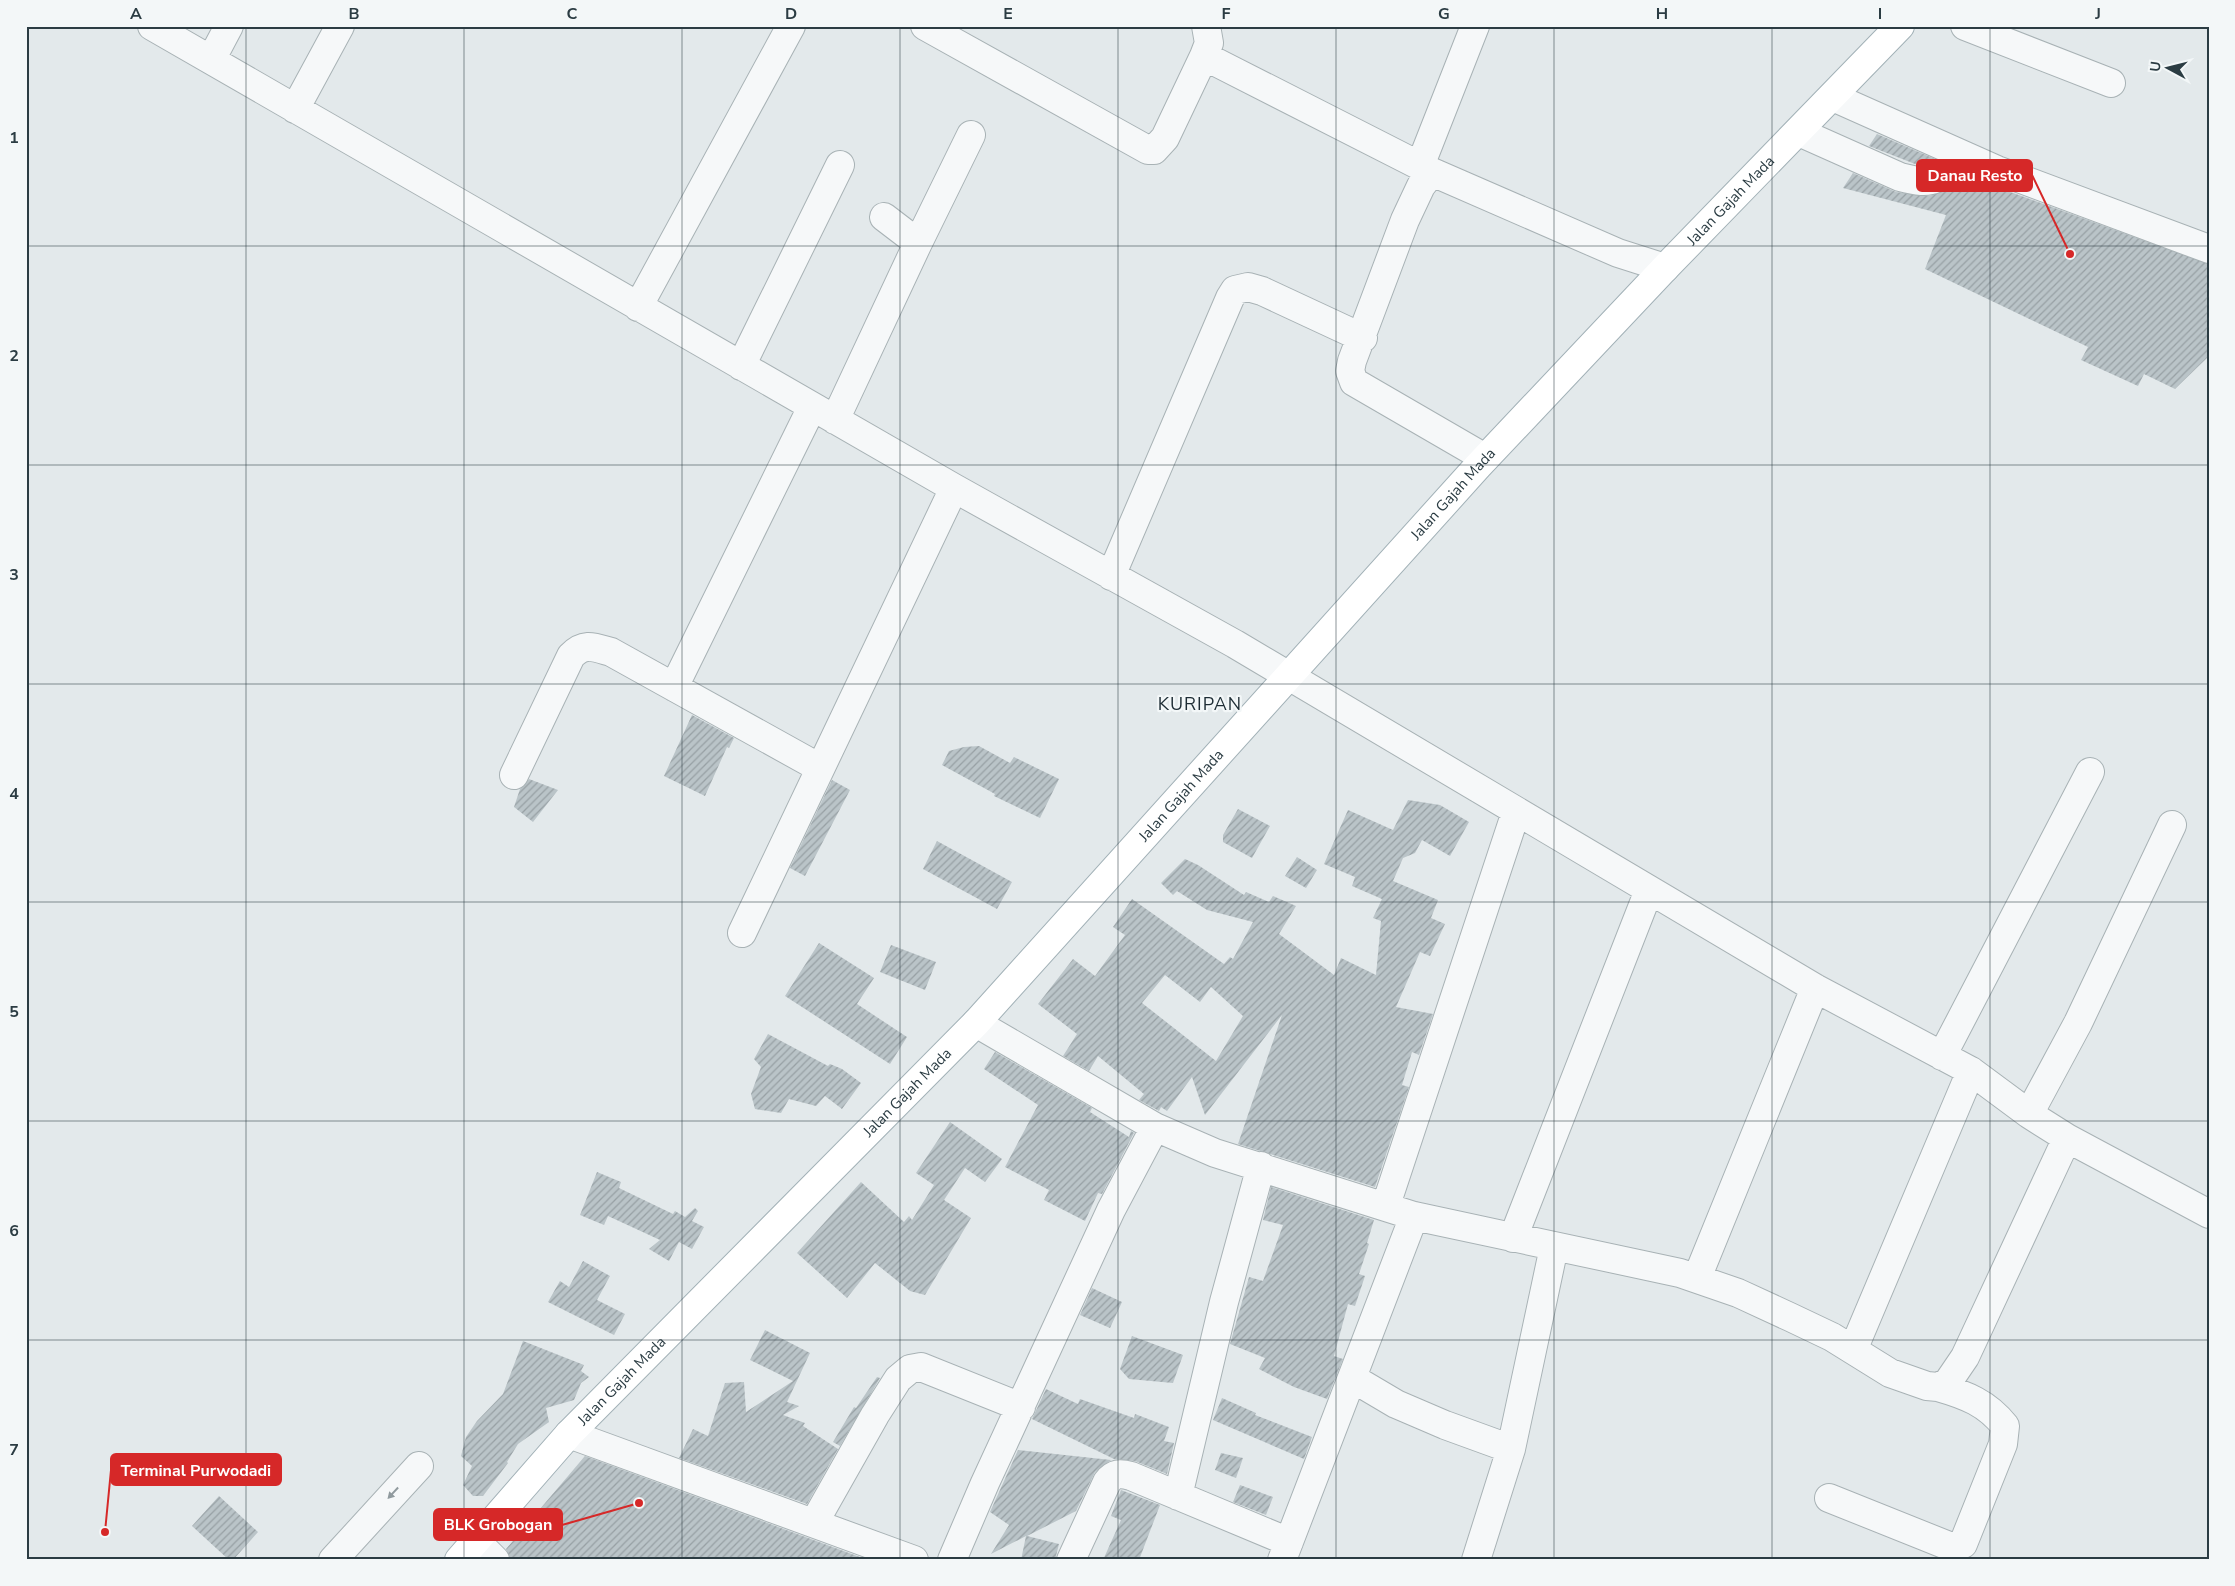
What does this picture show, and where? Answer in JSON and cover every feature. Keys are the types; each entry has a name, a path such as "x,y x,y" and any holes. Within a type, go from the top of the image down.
{"main road":[{"name":"Jalan Gajah Mada","path":"477,1553 569,1434 976,1023 1288,675 1486,458 1665,268 1900,26"}],"street":[{"path":"152,26 638,308 1288,675 1815,988 1971,1071 2029,1114 2067,1138 2209,1214"},
{"path":"211,60 229,26"},
{"path":"295,109 340,26"},
{"path":"638,308 791,26"},
{"path":"925,26 1148,150 1154,150 1165,138 1204,56 1209,43 1206,26"},
{"path":"1475,26 1421,186 1408,212 1350,371 1354,382 1486,458"},
{"path":"1965,26 2112,83"},
{"path":"1204,56 1426,169 1618,253 1665,268"},
{"path":"1833,97 1997,170 2209,249"},
{"path":"1799,132 1913,181 1931,182 1942,177 1959,154"},
{"path":"835,420 971,135"},
{"path":"741,366 840,165"},
{"path":"884,217 918,243"},
{"path":"1111,576 1235,290 1248,287 1262,291 1363,338"},
{"path":"674,687 812,407"},
{"path":"742,933 954,488"},
{"path":"514,775 571,656 578,648 587,645 611,652 820,768"},
{"path":"1942,1056 2090,772"},
{"path":"1386,1205 1516,812"},
{"path":"2029,1114 2078,1023 2172,825"},
{"path":"1514,1238 1649,890"},
{"path":"1697,1278 1815,988"},
{"path":"976,1023 1155,1127 1215,1153 1386,1205 1414,1216 1697,1278 1773,1309 1853,1350 1890,1373 1927,1386 1964,1394 1993,1411 2005,1426 2003,1444 1963,1544 1954,1548 1829,1498"},
{"path":"1853,1350 1971,1071"},
{"path":"952,1560 1111,1210 1155,1127"},
{"path":"1938,1387 1948,1382 1965,1356 2067,1138"},
{"path":"1178,1496 1224,1302 1261,1166"},
{"path":"1071,1560 1107,1482 1114,1475 1130,1476 1178,1496 1285,1551 1414,1216"},
{"path":"1476,1560 1511,1449 1554,1247"},
{"path":"814,1523 875,1414 898,1379 910,1370 920,1367 1021,1406"},
{"path":"1352,1378 1396,1404 1445,1426 1511,1449"},
{"path":"569,1434 914,1560"},
{"path":"333,1560 419,1466"}],"building":[{"path":"1877,134 1935,159 1926,165 1915,164 1869,146"},
{"path":"1964,172 1991,185 2209,264 2209,356 2175,389 2144,374 2138,386 2081,360 2088,347 1925,269 1946,215 1843,188 1853,173 1896,192 1930,196 1949,188"},
{"path":"692,715 734,738 729,748 727,747 705,796 664,776"},
{"path":"979,746 1010,763 1014,757 1059,779 1040,818 994,796 995,794 942,765 949,751"},
{"path":"529,779 558,790 533,822 514,807 520,789"},
{"path":"832,780 850,790 805,876 790,868"},
{"path":"1408,800 1440,805 1469,822 1450,856 1422,840 1415,853 1403,858 1393,881 1438,900 1431,918 1445,924 1430,956 1420,952 1396,1007 1433,1014 1419,1055 1412,1052 1402,1085 1409,1087 1375,1187 1238,1144 1282,1015 1205,1115 1192,1077 1167,1111 1161,1107 1159,1111 1139,1100 1144,1094 1098,1056 1089,1071 1063,1056 1077,1034 1038,1004 1073,959 1095,976 1125,935 1113,927 1132,899 1224,964 1230,957 1233,959 1253,922 1207,910 1177,891 1173,895 1161,883 1185,859 1198,865 1244,895 1246,892 1269,902 1273,896 1296,906 1279,934 1334,975 1341,958 1376,975 1381,921 1373,918 1382,899 1352,886 1355,877 1324,864 1348,810 1393,830","holes":["1165,975 1200,1002 1211,987 1243,1016 1216,1061 1142,1003"]},
{"path":"1238,809 1270,826 1252,858 1223,842 1223,835"},
{"path":"937,841 1012,882 997,909 923,869"},
{"path":"1297,857 1317,870 1306,888 1285,876"},
{"path":"819,943 874,978 857,1004 907,1037 890,1064 785,996"},
{"path":"891,945 936,962 925,990 880,972"},
{"path":"768,1034 828,1066 830,1064 842,1069 861,1083 842,1109 825,1096 816,1106 789,1099 781,1113 755,1109 751,1094 761,1067 754,1059"},
{"path":"995,1052 1092,1108 1090,1112 1129,1137 1131,1131 1134,1133 1102,1194 1098,1193 1085,1221 1044,1200 1049,1190 1005,1167 1038,1105 984,1069"},
{"path":"950,1122 1002,1159 985,1182 965,1168 944,1200 971,1218 925,1295 910,1291 875,1263 847,1298 797,1253 861,1182 904,1222 909,1216 912,1220 934,1185 916,1173"},
{"path":"597,1172 621,1182 619,1188 673,1214 675,1211 685,1217 695,1208 698,1211 692,1221 704,1227 692,1249 679,1242 669,1261 649,1249 660,1240 608,1216 604,1225 580,1215"},
{"path":"1271,1187 1374,1220 1367,1243 1369,1244 1359,1274 1365,1276 1355,1306 1348,1304 1334,1356 1343,1359 1327,1399 1294,1387 1259,1369 1265,1358 1230,1344 1249,1277 1263,1281 1283,1225 1263,1220"},
{"path":"583,1261 610,1276 597,1300 625,1314 614,1335 548,1302 560,1281 569,1287"},
{"path":"1092,1288 1122,1302 1110,1328 1080,1315"},
{"path":"765,1330 810,1353 787,1402 799,1406 783,1415 805,1423 803,1426 838,1449 807,1504 679,1458 693,1429 708,1436 725,1383 744,1382 746,1412 793,1381 750,1360"},
{"path":"1132,1336 1183,1355 1173,1383 1129,1379 1120,1369"},
{"path":"523,1341 584,1365 581,1371 589,1377 581,1383 574,1400 546,1408 549,1422 518,1444 508,1463 483,1496 473,1496 463,1485 472,1466 461,1456 466,1437 477,1421 503,1394"},
{"path":"877,1377 880,1378 840,1446 833,1442 854,1407 856,1408"},
{"path":"1046,1389 1078,1404 1080,1399 1134,1418 1135,1414 1169,1427 1164,1441 1174,1443 1167,1474 1135,1461 1114,1459 1032,1419"},
{"path":"1222,1398 1256,1413 1255,1415 1312,1437 1304,1459 1213,1420"},
{"path":"1018,1450 1111,1460 1095,1472 1076,1511 1027,1536 1059,1544 1055,1560 1021,1560 1026,1536 991,1554 1009,1525 990,1512"},
{"path":"1221,1453 1243,1458 1236,1478 1215,1470"},
{"path":"585,1456 868,1560 510,1560 506,1549"},
{"path":"1240,1485 1273,1497 1266,1515 1233,1502"},
{"path":"1121,1490 1160,1505 1139,1560 1103,1560 1121,1520 1111,1516"},
{"path":"219,1496 258,1532 233,1560 229,1560 192,1526"}],"place":[{"name":"Danau Resto","path":"2070,254"},
{"name":"BLK Grobogan","path":"639,1503"},
{"name":"Terminal Purwodadi","path":"105,1532"}],"district":[{"name":"KURIPAN","path":"1200,704"}]}
